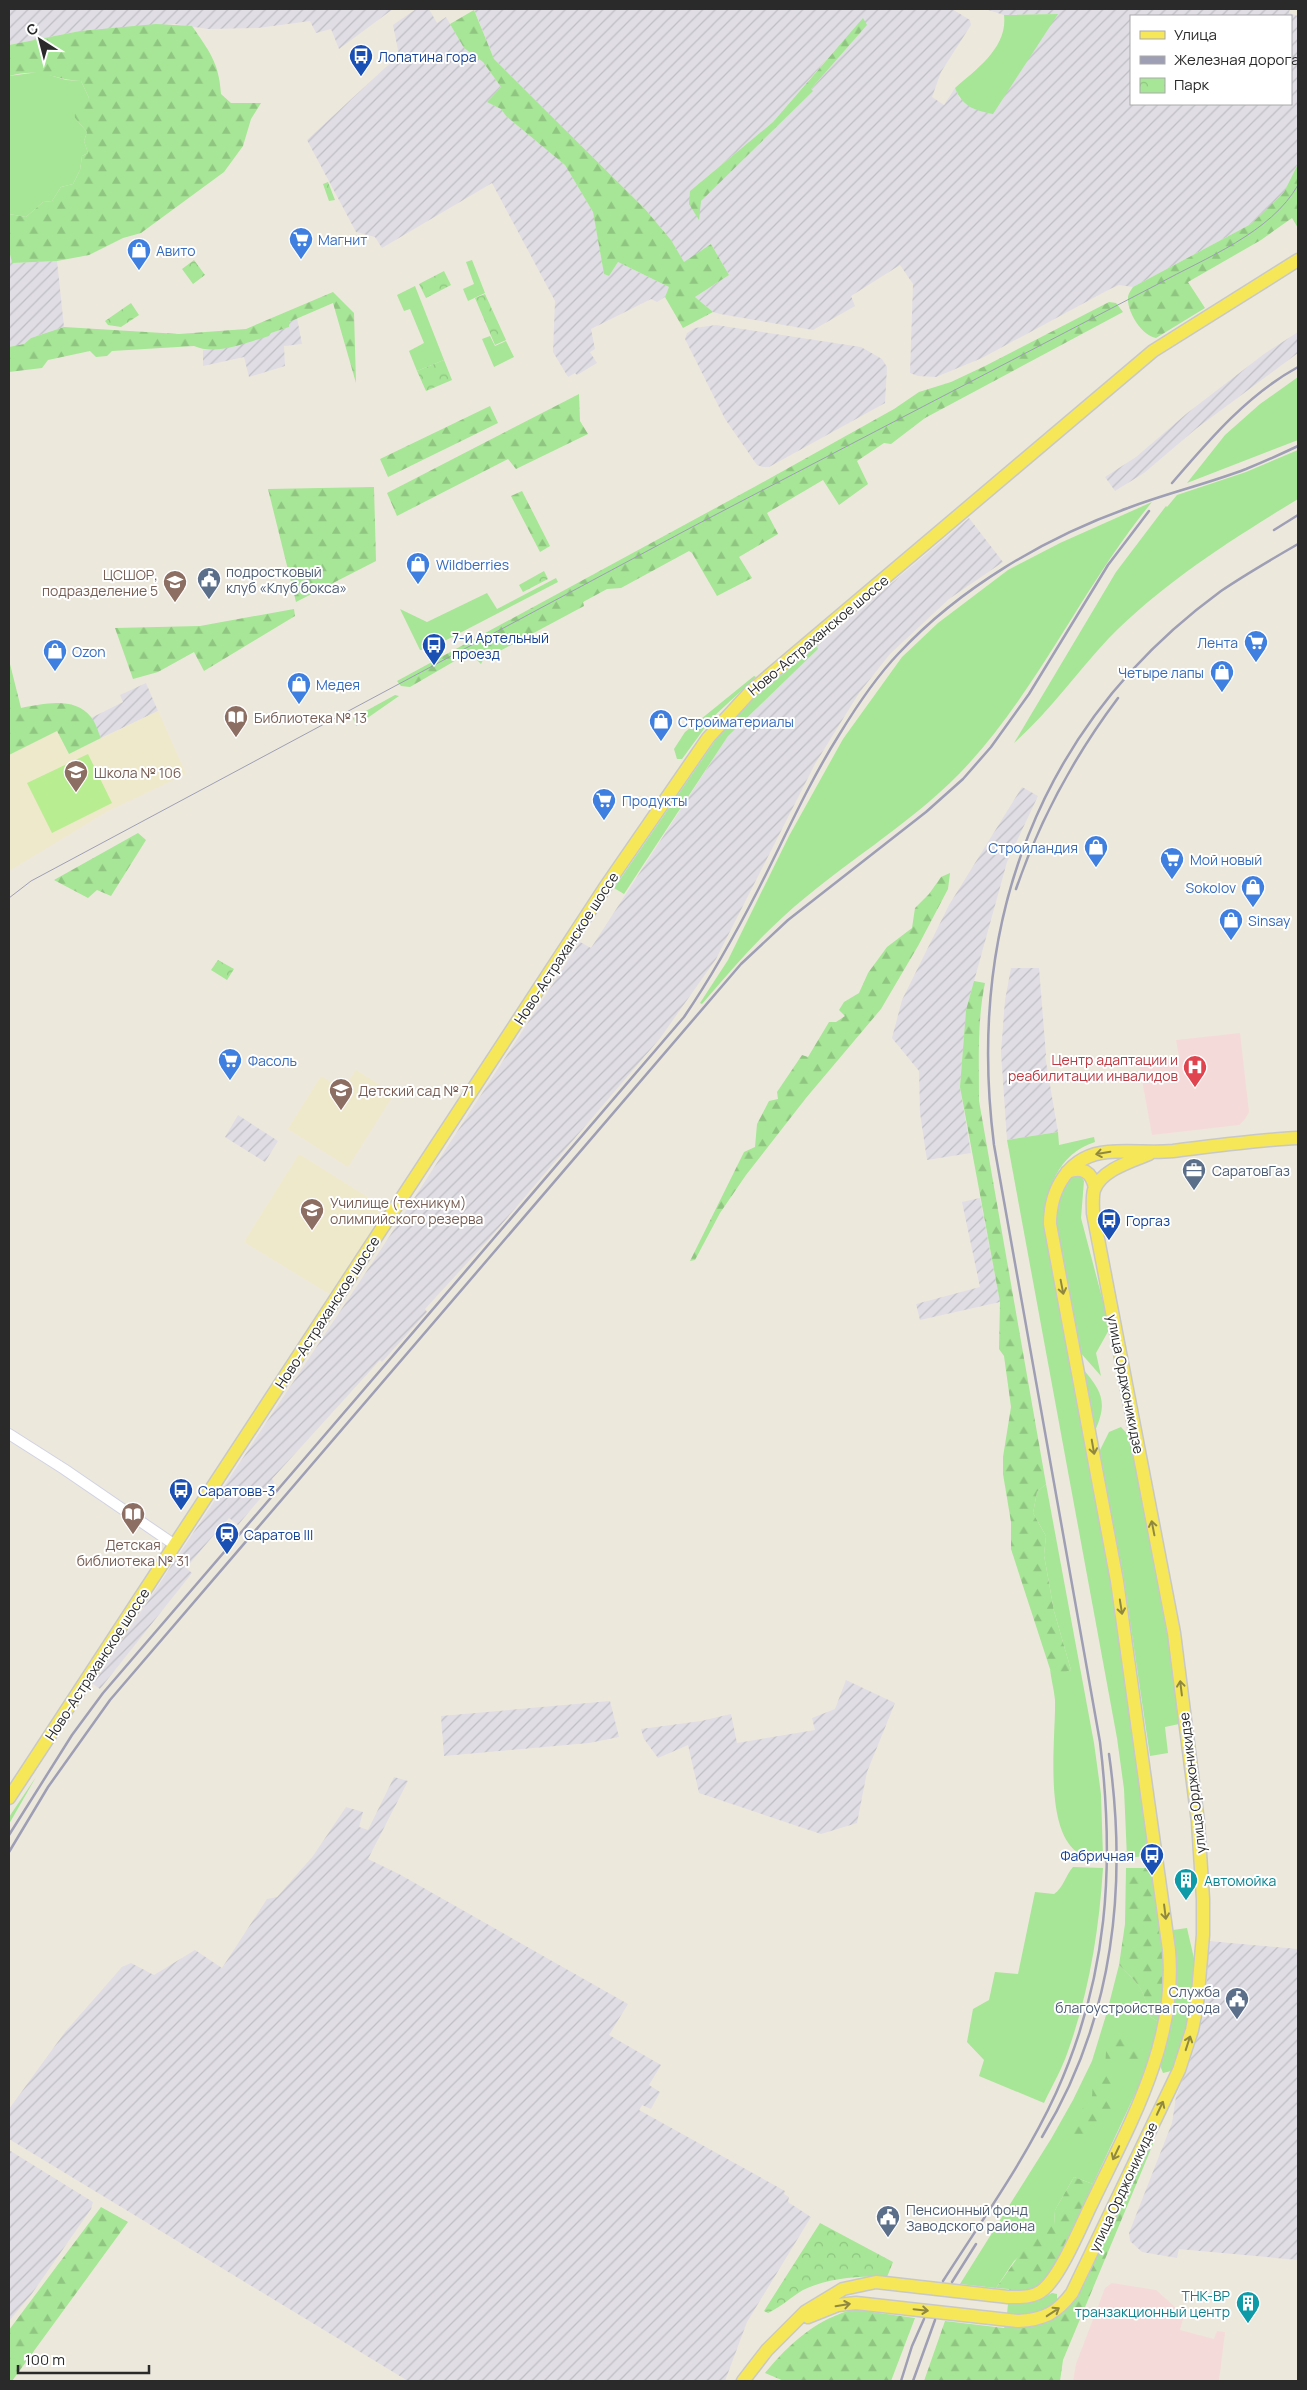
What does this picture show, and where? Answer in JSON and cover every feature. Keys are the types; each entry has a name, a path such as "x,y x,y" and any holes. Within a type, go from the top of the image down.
{"main road":[{"name":"Ново-Астраханское шоссе","path":"9,1798 604,890 660,806 721,721 784,663 1153,351 1298,260"},
{"name":"улица Орджоникидзе","path":"743,2381 784,2332 825,2298 843,2289 876,2282 1008,2297 1029,2296 1043,2290 1056,2273 1086,2217 1151,2077 1169,2000 1170,1950 1117,1581 1050,1224 1052,1199 1056,1188 1067,1172 1085,1159 1106,1152 1152,1153 1298,1138"},
{"name":"улица Орджоникидзе","path":"784,2332 821,2311 838,2305 856,2303 1018,2321 1040,2319 1049,2316 1064,2304 1072,2293 1170,2088 1192,2030 1200,1983 1204,1908 1201,1858 1174,1633 1093,1213 1095,1188 1112,1172 1152,1153"},
{"path":"1067,1172 1075,1169 1086,1171 1093,1181 1095,1188"},
{"path":"1151,2077 1170,2088"}],"street":[{"path":"9,1434 64,1469 175,1546"}],"shaded area":[{"path":"9,9 393,9 339,49 331,29 316,33 310,21 258,28 208,29 175,24 80,31 9,45"},
{"path":"416,9 429,9 437,23 446,17 464,48 483,62 501,87 488,102 501,109 506,116 565,165 593,212 604,274 609,276 618,262 669,287 665,297 657,302 651,299 591,329 595,349 590,352 597,363 577,375 575,373 568,377 553,352 555,301 492,183 382,248 375,237 356,232 307,140 399,55 393,25"},
{"path":"474,9 952,9 970,20 971,25 941,72 932,97 944,105 955,88 960,99 1057,14 1004,15 985,9 1290,9 1289,13 1298,16 1298,164 1284,192 1251,224 1133,287 1119,285 1110,289 982,358 936,377 918,376 910,373 913,284 900,265 851,296 855,306 813,330 720,314 713,312 695,297 729,275 711,244 684,263 671,240 645,209 494,59","holes":["867,25 811,89 812,91 701,201 690,191 773,122 833,52"]},
{"path":"9,250 12,263 57,261 64,327 31,338 24,344 9,347"},
{"path":"297,318 302,344 284,346 285,366 249,377 244,357 203,366 203,350 224,348 289,327 289,322"},
{"path":"716,325 861,347 882,359 887,367 885,403 769,467 757,465 725,419 685,339 687,333 695,328"},
{"path":"1298,332 1298,353 1197,428 1144,473 1115,491 1105,477 1136,457 1186,414 1264,354"},
{"path":"969,518 1003,562 949,599 890,654 859,693 815,764 716,959 661,1037 490,1238 425,1309 427,1312 382,1362 380,1360 272,1479 274,1482 238,1525 229,1518 213,1536 186,1568 192,1573 100,1689 93,1684 374,1260 580,942 591,948 728,736 818,649 817,646"},
{"path":"146,683 158,711 101,738 91,718 123,702 120,695"},
{"name":"Школа № 106","path":"158,711 186,774 106,812 9,871 9,755 57,731 69,754"},
{"path":"1022,787 1038,796 1007,862 966,1010 960,1087 971,1153 927,1160 920,1113 919,1071 892,1038 902,1000 949,905"},
{"path":"1011,968 1039,968 1045,1056 1058,1132 1007,1140 1001,1052 1005,1000"},
{"name":"Центр адаптации и реабилитации инвалидов","path":"1240,1033 1249,1112 1245,1119 1239,1125 1152,1135 1139,1063 1147,1064 1179,1056 1176,1040"},
{"name":"Детский сад № 71","path":"356,1070 394,1094 348,1167 288,1129 321,1076 343,1090"},
{"path":"238,1115 278,1141 265,1162 225,1137"},
{"name":"Училище (техникум) олимпийского резерва","path":"299,1154 377,1203 380,1211 380,1220 331,1295 244,1242"},
{"path":"980,1198 1000,1302 920,1320 916,1304 980,1287 962,1202"},
{"path":"846,1680 895,1703 867,1772 857,1823 821,1834 699,1793 688,1745 658,1758 644,1739 641,1729 701,1721 731,1714 737,1743 815,1730 812,1718 835,1709"},
{"path":"610,1701 619,1737 589,1743 444,1756 441,1716"},
{"path":"394,1777 408,1781 368,1859 399,1874 628,2004 609,2035 661,2065 649,2085 660,2092 651,2109 642,2105 639,2110 785,2191 784,2194 789,2197 788,2202 811,2217 747,2322 725,2381 408,2381 9,2139 9,2109 65,2032 122,1967 131,1963 154,1975 195,1950 222,1968 267,1899 277,1897 313,1856 346,1807 363,1812 359,1827 368,1830"},
{"path":"1209,1941 1298,1949 1298,2260 1179,2249 1177,2258 1142,2252 1130,2241 1129,2233 1172,2123 1176,2097 1193,2052 1205,2008"},
{"path":"9,2150 93,2202 91,2209 31,2295 9,2321"},
{"path":"1112,2283 1156,2290 1184,2315 1180,2330 1214,2339 1217,2331 1225,2332 1219,2381 1073,2381 1076,2364 1105,2288"}],"green space":[{"path":"474,10 494,59 645,209 671,240 684,262 711,244 729,275 695,297 713,312 683,328 665,297 669,287 618,262 609,276 604,274 593,212 565,165 506,116 501,109 487,102 501,87 483,62 464,48 450,24"},
{"path":"1058,14 993,114 970,107 962,100 955,88 981,65 996,47 1004,27 1004,15"},
{"path":"863,18 867,25 811,89 813,91 701,201 699,220 689,204 690,191 773,122"},
{"path":"156,24 192,26 212,57 218,73 221,94 231,103 261,103 251,119 243,146 224,172 141,233 123,238 89,255 57,261 12,263 9,250 9,214 26,217 43,202 52,201 61,187 73,184 80,170 82,156 88,153 84,141 87,132 75,118 74,105 89,98 81,81 38,73 9,76 9,45 80,31"},
{"path":"39,72 66,80 81,81 89,98 75,118 87,132 84,141 88,153 82,156 80,170 73,184 61,187 52,201 43,202 26,217 9,214 9,76"},
{"path":"1298,164 1298,228 1292,218 1261,240 1188,282 1205,308 1156,338 1146,333 1136,322 1128,304 1128,297 1133,287 1251,224 1284,192"},
{"path":"328,182 335,200 329,201 323,184"},
{"path":"194,260 205,275 193,284 182,269"},
{"path":"472,260 485,293 468,301 463,289 474,284 466,262"},
{"path":"444,271 451,285 426,298 419,284"},
{"path":"415,286 444,360 417,371 409,351 424,343 410,309 404,311 397,295"},
{"path":"333,292 354,313 356,383 333,303 289,322 289,327 271,333 269,336 232,347 212,350 194,346 112,351 107,356 96,357 90,351 48,360 42,368 9,372 9,347 24,344 31,338 64,327 179,334 246,329"},
{"path":"485,294 506,340 495,345 475,298"},
{"path":"1109,302 1116,303 1123,312 925,418 891,444 884,443 857,461 868,484 839,505 823,480 767,513 778,534 739,557 752,578 717,596 689,551 621,588 607,589 583,602 584,606 483,660 481,664 475,658 465,655 410,687 401,686 397,681 756,486 894,409 919,392 951,382 985,366"},
{"path":"131,303 139,315 121,327 108,325 105,321"},
{"path":"490,336 495,346 506,341 514,357 494,367 482,339"},
{"path":"444,360 452,380 426,391 417,371"},
{"path":"1298,377 1298,440 1187,483 1225,435 1260,404"},
{"path":"579,394 580,421 588,434 516,469 508,459 397,516 387,493"},
{"path":"490,406 498,423 388,477 380,459"},
{"path":"1298,450 1298,499 1223,546 1152,598 1109,638 1040,718 1014,743 1116,572 1166,506 1177,495 1246,472"},
{"path":"374,487 376,561 296,602 268,489"},
{"path":"522,491 550,546 540,552 511,496"},
{"path":"1152,502 1103,569 1013,709 960,773 940,793 896,829 805,897 773,926 702,1004 700,1003 728,960 789,836 843,739 902,657 938,623 1008,570 1060,543"},
{"path":"544,571 548,579 523,592 519,585"},
{"path":"556,578 558,582 427,650 420,650 400,609 427,622 487,593 497,609"},
{"path":"294,609 295,616 204,671 194,652 158,672 133,679 115,628 200,626"},
{"path":"817,646 818,649 728,736 624,894 614,888 721,732 756,696"},
{"path":"9,660 21,708 58,703 76,706 84,710 91,717 101,738 69,754 57,731 9,755"},
{"path":"754,676 756,677 712,718 682,759 677,759 674,749 685,732"},
{"path":"395,695 399,696 356,726 353,718"},
{"path":"88,754 112,803 52,833 27,783"},
{"path":"138,833 146,840 111,896 97,890 88,898 54,880"},
{"path":"950,873 948,889 918,946 881,1009 806,1098 746,1175 720,1213 695,1260 690,1261 744,1152 755,1147 757,1124 769,1101 778,1099 777,1092 802,1055 808,1057 829,1022 836,1022 845,1016 839,1010 844,1002 859,993 868,973 887,947 912,928 915,908 929,894 941,877"},
{"path":"218,960 234,969 227,980 211,970"},
{"path":"974,981 985,983 980,1027 979,1101 1046,1484 1037,1492 1033,1513 1046,1536 1044,1555 1054,1611 1071,1670 1057,1676 1050,1669 1011,1549 1011,1522 1003,1474 1003,1457 1011,1407 1004,1356 999,1349 1000,1302 960,1087 966,1010"},
{"path":"1058,1132 1059,1145 1094,1137 1095,1142 1072,1155 1056,1175 1047,1199 1044,1225 1113,1582 1150,1848 1145,1856 1127,1858 1124,1789 1117,1738 1007,1140"},
{"path":"1070,1175 1081,1176 1084,1181 1081,1218 1110,1328 1096,1353 1101,1376 1079,1351 1056,1222 1058,1196"},
{"path":"1082,1368 1094,1383 1101,1397 1101,1412 1095,1431"},
{"path":"1121,1427 1130,1437 1168,1639 1179,1724 1165,1727 1168,1753 1150,1756 1123,1574 1099,1452 1109,1432"},
{"path":"1046,1484 1094,1743 1101,1794 1103,1857 1080,1854 1066,1840 1059,1823 1055,1803 1053,1758 1055,1700 1050,1669 1057,1675 1071,1670 1054,1611 1044,1555 1046,1536 1033,1513 1037,1492"},
{"path":"36,1777 9,1824 9,1817"},
{"path":"1073,1867 1103,1868 1099,1915 1092,1961 1082,2006 1063,2064 1044,2103 979,2076 984,2060 967,2042 973,2009 989,2000 995,1972 1018,1974 1035,1892 1054,1894"},
{"path":"1126,1868 1153,1870 1165,1952 1165,1984 1160,2023 1148,2015 1142,1992 1119,1965 1125,1924"},
{"path":"1187,1928 1196,1970 1195,1993 1185,2036 1171,2071 1163,2073 1159,2063 1175,2003 1176,1978 1173,1930"},
{"path":"1119,1965 1140,1987 1147,2006 1148,2015 1160,2023 1143,2077 1093,2184 1074,2177 1055,2210 1054,2225 1014,2261 996,2288 960,2284 1051,2139 1073,2100 1092,2061"},
{"path":"1112,2036 1130,2041 1142,2053 1137,2061 1123,2058 1110,2074 1113,2107 1110,2118 1091,2129 1083,2153 1071,2147 1068,2135 1075,2118 1092,2097 1093,2082 1105,2068 1106,2052"},
{"path":"1153,2138 1153,2144 1063,2360 1060,2381 924,2381 945,2321 1004,2328 1005,2326 1038,2325 1055,2318 1071,2305 1078,2295 1149,2142"},
{"path":"1074,2177 1093,2184 1048,2281 1032,2291 1009,2292 1009,2289 996,2288 1040,2226 1054,2225 1055,2210"},
{"path":"101,2207 128,2222 12,2381 9,2381 9,2330"},
{"path":"820,2223 893,2262 887,2277 866,2276 833,2280 803,2290 768,2313 764,2311"},
{"path":"1052,2293 1057,2294 1057,2304 1045,2311 1027,2314 1007,2314 1008,2304 1039,2300"},
{"path":"856,2309 872,2309 872,2312 915,2318 891,2381 784,2381 765,2373 805,2333 829,2319"}],"tram line":[{"path":"9,898 31,881 692,527 1216,254 1254,231 1271,217 1286,202 1298,185"}],"railway":[{"path":"1172,483 1245,405 1279,378 1298,367"},
{"path":"9,1835 72,1735 103,1693 684,1017 742,921 807,791 828,754 867,692 899,653 923,629 976,586 1005,567 1065,534 1143,503 1246,469 1298,446"},
{"path":"9,1852 48,1787 110,1700 741,964 788,920 926,812 963,779 991,747 1029,694 1108,565 1149,511"},
{"path":"1274,530 1298,515"},
{"path":"943,2281 1003,2189 1031,2142 1056,2093 1087,2007 1097,1964 1103,1921 1106,1877 1107,1833 1100,1742 994,1145 988,1063 992,984 1005,908 1028,835 1061,767 1104,703 1158,644 1221,591 1298,544"},
{"path":"1016,889 1025,863 1059,790 1086,743 1118,698"},
{"path":"1042,2137 1066,2092 1085,2047 1099,2000 1109,1952 1115,1903 1117,1854 1109,1754"},
{"path":"952,2282 976,2244"},
{"path":"901,2381 912,2346 924,2319"},
{"path":"913,2381 935,2320"}],"place":[{"name":"Лопатина гора","path":"361,77"},
{"name":"Магнит","path":"301,260"},
{"name":"Авито","path":"139,271"},
{"name":"Wildberries","path":"418,585"},
{"name":"подростковый клуб «Клуб бокса»","path":"209,600"},
{"name":"ЦСШОР, подразделение 5","path":"175,603"},
{"name":"Лента","path":"1256,663"},
{"name":"7-й Артельный проезд","path":"434,666"},
{"name":"Ozon","path":"55,672"},
{"name":"Четыре лапы","path":"1222,693"},
{"name":"Медея","path":"299,705"},
{"name":"Библиотека № 13","path":"236,738"},
{"name":"Стройматериалы","path":"661,742"},
{"name":"Школа № 106","path":"76,793"},
{"name":"Продукты","path":"604,821"},
{"name":"Стройландия","path":"1096,868"},
{"name":"Мой новый","path":"1172,880"},
{"name":"Sokolov","path":"1253,908"},
{"name":"Sinsay","path":"1231,941"},
{"name":"Фасоль","path":"230,1081"},
{"name":"Центр адаптации и реабилитации инвалидов","path":"1195,1088"},
{"name":"Детский сад № 71","path":"341,1111"},
{"name":"СаратовГаз","path":"1194,1191"},
{"name":"Училище (техникум) олимпийского резерва","path":"312,1231"},
{"name":"Горгаз","path":"1109,1241"},
{"name":"Саратовв-3","path":"181,1511"},
{"name":"Детская библиотека № 31","path":"133,1535"},
{"name":"Саратов III","path":"227,1555"},
{"name":"Фабричная","path":"1152,1876"},
{"name":"Автомойка","path":"1186,1901"},
{"name":"Служба благоустройства города","path":"1237,2020"},
{"name":"Пенсионный фонд Заводского района","path":"888,2238"},
{"name":"ТНК-BP транзакционный центр","path":"1248,2324"}]}
